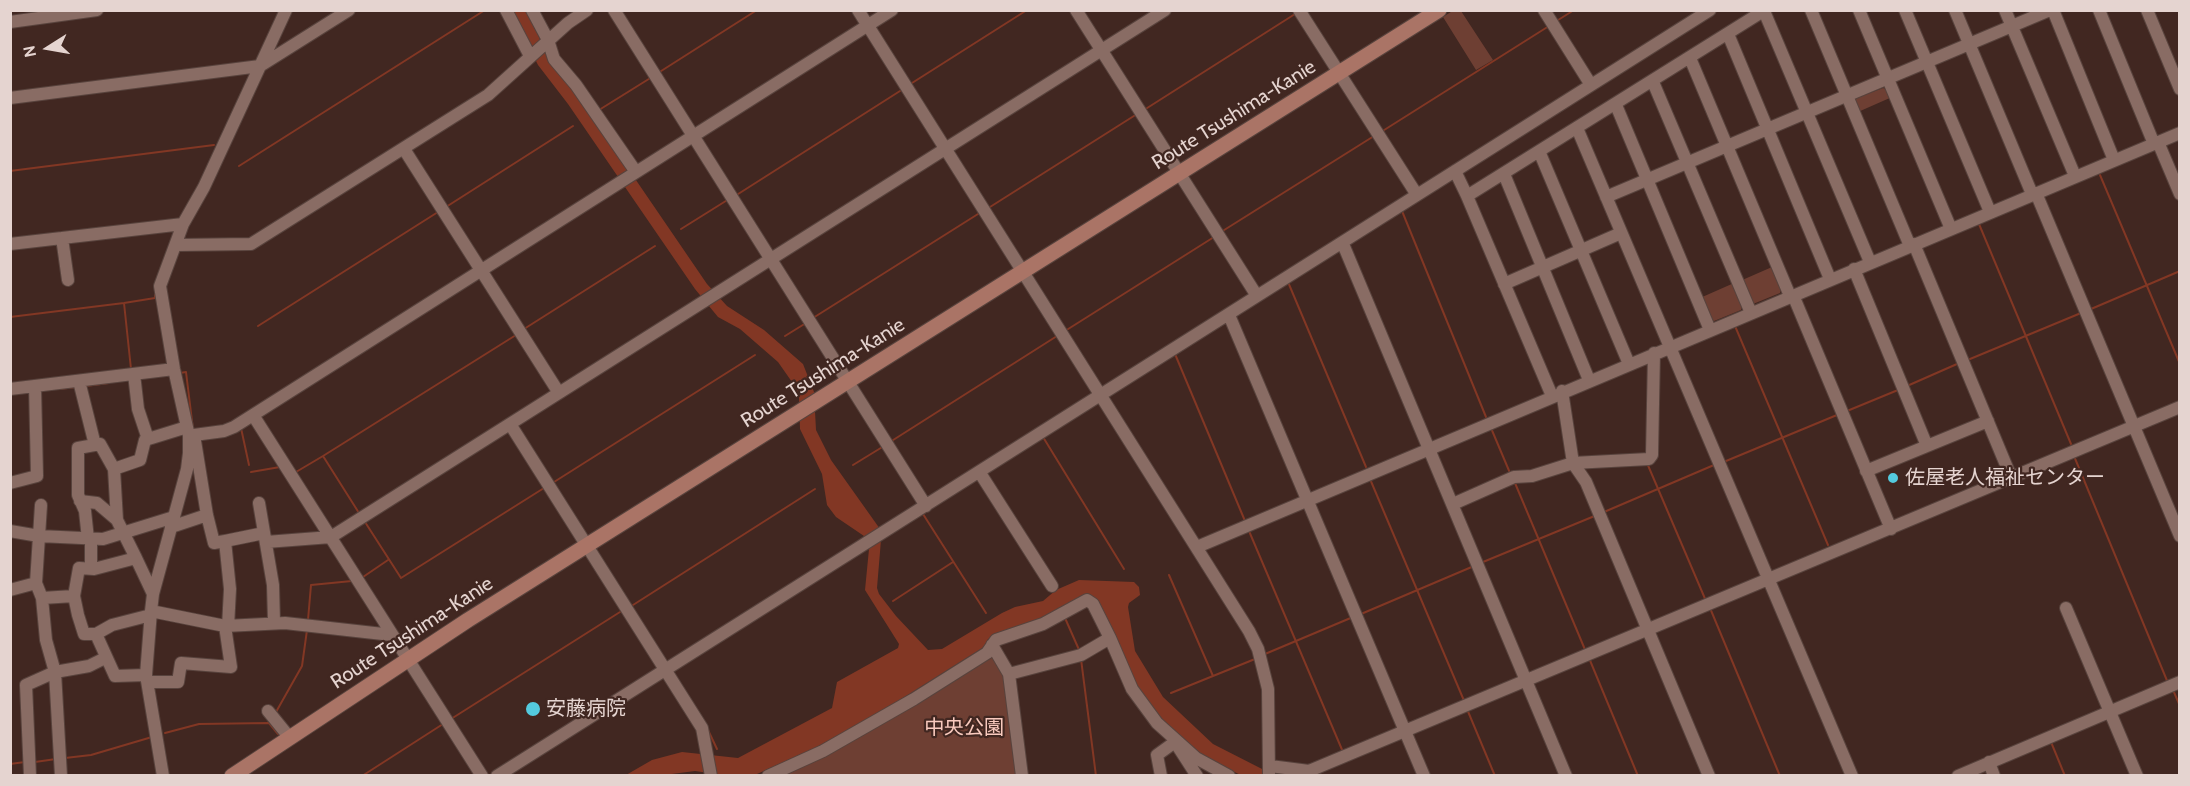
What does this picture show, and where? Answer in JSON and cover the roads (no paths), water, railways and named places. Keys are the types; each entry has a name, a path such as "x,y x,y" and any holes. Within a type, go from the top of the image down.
{"main road":[{"name":"Route Tsushima-Kanie","path":"240,773 409,660 1439,10"}],"street":[{"path":"286,10 204,187 183,224 160,286 174,369 214,543 265,538 331,537 1165,10"},
{"path":"10,98 260,66 349,10"},
{"path":"506,10 531,56"},
{"path":"532,10 554,59 576,85 635,173"},
{"path":"176,245 251,244 488,95 547,41 587,10"},
{"path":"858,10 1197,547 1258,649 1268,689 1269,770 1309,771 2180,407"},
{"path":"114,469 140,460 145,440 190,432 224,431 253,415 892,10"},
{"path":"1076,10 1257,296"},
{"path":"1299,10 1417,195"},
{"path":"1545,10 1591,85"},
{"path":"497,776 667,672 866,543 1230,317 1257,296 1344,246 1417,195 1456,173 1710,10"},
{"path":"1811,10 2011,477"},
{"path":"1858,10 1950,229"},
{"path":"1905,10 1990,212"},
{"path":"1955,10 2180,536"},
{"path":"2005,10 2075,176"},
{"path":"1606,197 2051,10 2114,160"},
{"path":"2099,10 2180,194"},
{"path":"2147,10 2180,89"},
{"path":"10,22 48,14 91,11"},
{"path":"1467,196 1765,11 1870,262"},
{"path":"618,12 693,136 926,506"},
{"path":"1728,34 1830,279"},
{"path":"1690,58 1891,529"},
{"path":"1653,82 1751,313"},
{"path":"1616,105 1710,330"},
{"path":"1577,128 1852,776"},
{"path":"1197,547 1589,380 2180,134"},
{"path":"404,148 559,393"},
{"path":"1539,151 1629,364"},
{"path":"1456,173 1504,284 1557,394 1573,463 1586,482 1709,776"},
{"path":"1504,174 1589,380"},
{"path":"10,244 183,224"},
{"path":"1504,284 1621,233"},
{"path":"62,238 68,280"},
{"path":"1344,246 1566,776"},
{"path":"1854,269 1927,446"},
{"path":"1230,317 1424,776"},
{"path":"1453,504 1514,477 1532,476 1573,463 1649,459 1654,353"},
{"path":"10,389 174,369"},
{"path":"134,374 138,409 148,439"},
{"path":"79,381 95,445"},
{"path":"10,483 37,476 35,386"},
{"path":"253,415 482,776"},
{"path":"1866,471 1988,421"},
{"path":"510,424 702,728 711,774"},
{"path":"163,776 147,679 151,613 153,594 188,470 190,432"},
{"path":"91,568 90,539 85,512 80,501 78,448 100,444 114,469 117,520"},
{"path":"980,473 1053,586"},
{"path":"80,501 97,503 117,520 153,594"},
{"path":"259,503 273,585 274,622"},
{"path":"41,505 36,583 42,598 46,640 55,672 61,776"},
{"path":"10,531 39,536 103,539 207,515"},
{"path":"96,634 115,676 178,682 181,663 231,667 226,626 230,589 225,541"},
{"path":"136,558 91,568 79,568 74,596 84,634 96,634 112,625 151,613 226,626 274,622 392,635"},
{"path":"10,590 36,583"},
{"path":"42,598 74,596"},
{"path":"768,776 823,751 904,705 987,653 996,640 1043,624 1087,600 1093,604 1132,690 1175,742 1193,775"},
{"path":"2066,608 2137,776"},
{"path":"1009,674 1081,655 1110,638"},
{"path":"992,645 1009,674 1022,776"},
{"path":"30,776 26,685 55,672 89,666 105,658"},
{"path":"1958,776 2180,682"},
{"path":"268,711 290,738"},
{"path":"1161,776 1157,754 1175,742"},
{"path":"1175,742 1196,758 1229,776"},
{"path":"1989,762 1994,776"}],"waterway":[{"path":"125,11 129,10"},
{"path":"239,166 485,10"},
{"path":"658,73 757,10"},
{"path":"912,83 1027,10"},
{"path":"1555,22 1574,10"},
{"path":"1144,110 1295,14"},
{"path":"1381,132 1549,26"},
{"path":"599,110 652,77"},
{"path":"735,196 900,91"},
{"path":"990,207 1137,114"},
{"path":"446,207 573,126"},
{"path":"1221,232 1374,136"},
{"path":"10,171 214,145"},
{"path":"2100,175 2180,364"},
{"path":"681,229 729,199"},
{"path":"1402,211 1486,417"},
{"path":"258,326 438,212"},
{"path":"813,318 978,214"},
{"path":"1979,224 2071,444"},
{"path":"1065,331 1214,237"},
{"path":"524,329 655,246"},
{"path":"2091,309 2180,271"},
{"path":"1288,282 1366,467"},
{"path":"10,317 124,303 155,298 155,295"},
{"path":"124,303 131,369"},
{"path":"1970,359 2081,313"},
{"path":"785,336 806,323"},
{"path":"1735,326 1828,545"},
{"path":"323,456 516,335"},
{"path":"890,442 1057,336"},
{"path":"1175,354 1245,521"},
{"path":"554,482 755,355"},
{"path":"1907,386 1957,364"},
{"path":"180,373 186,372 193,429"},
{"path":"86,386 109,383"},
{"path":"59,389 77,387"},
{"path":"1847,411 1898,390"},
{"path":"1726,461 1837,415"},
{"path":"241,428 249,465"},
{"path":"1491,428 1510,473"},
{"path":"1043,437 1124,569"},
{"path":"853,465 884,446"},
{"path":"296,472 323,456 359,513"},
{"path":"2074,456 2168,683"},
{"path":"1647,463 1706,601"},
{"path":"1604,512 1714,465"},
{"path":"251,472 280,467"},
{"path":"1370,479 1465,703"},
{"path":"1515,483 1586,652"},
{"path":"365,522 401,578 544,488"},
{"path":"633,605 815,489"},
{"path":"923,514 986,613"},
{"path":"1483,562 1597,515"},
{"path":"1249,531 1343,752"},
{"path":"363,577 388,560"},
{"path":"893,601 953,562"},
{"path":"1361,614 1474,566"},
{"path":"1169,575 1213,676"},
{"path":"308,620 311,585 352,581"},
{"path":"1710,608 1780,776"},
{"path":"451,719 620,612"},
{"path":"1265,654 1353,617"},
{"path":"1065,618 1080,652"},
{"path":"276,712 302,666 307,630"},
{"path":"1589,658 1638,776"},
{"path":"1081,659 1096,776"},
{"path":"1171,693 1255,659"},
{"path":"2173,690 2180,706"},
{"path":"1467,709 1495,776"},
{"path":"269,723 278,734"},
{"path":"165,733 199,724 269,723"},
{"path":"362,776 443,724"},
{"path":"708,730 717,749"},
{"path":"65,758 91,755 152,737"},
{"path":"2051,742 2065,776"},
{"path":"35,762 56,759"},
{"path":"10,764 25,762"}],"place":[{"name":"佐屋老人福祉センター","path":"1893,478"},
{"name":"安藤病院","path":"533,709"}],"park label":[{"name":"中央公園","path":"964,728"}]}
